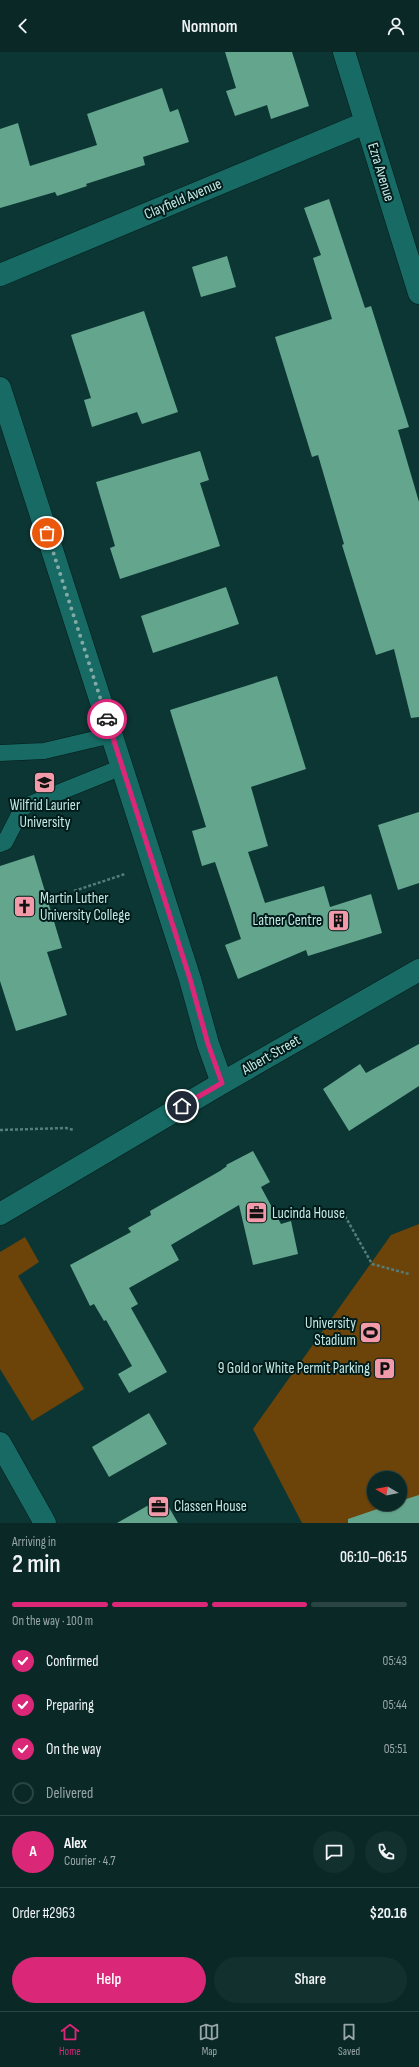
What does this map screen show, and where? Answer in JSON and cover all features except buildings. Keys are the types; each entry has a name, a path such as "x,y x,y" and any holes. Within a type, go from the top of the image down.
{"street":[{"name":"Ezra Avenue","path":"344,52 419,293"},
{"name":"Clayfield Avenue","path":"0,275 366,123"},
{"path":"0,388 190,979 208,1044 222,1083"},
{"name":"Albert Street","path":"0,1214 222,1083 419,970"},
{"path":"0,1443 45,1523"}],"lane":[{"path":"0,753 44,751 112,735"},
{"path":"0,844 5,842 23,807 122,767"}],"path":[{"path":"74,891 125,874"},
{"path":"0,1130 66,1128 74,1130"},
{"path":"345,1216 372,1264 409,1274"}],"shaded area":[{"name":"University Stadium","path":"419,1224 419,1523 302,1523 253,1429 391,1235"},
{"path":"25,1237 39,1262 18,1276 84,1389 32,1421 0,1369 0,1252"}],"way so far":[{"path":"47,533 107,719"}],"place":[{"name":"Wilfrid Laurier University","path":"45,782"},
{"name":"Martin Luther University College","path":"25,907"},
{"name":"Latner Centre","path":"338,920"},
{"name":"Lucinda House","path":"256,1213"},
{"name":"University Stadium","path":"371,1332"},
{"name":"9 Gold or White Permit Parking","path":"385,1368"},
{"name":"Classen House","path":"158,1506"}],"route":[{"path":"107,719 190,979 208,1044 213,1054 222,1083 182,1106"}]}
